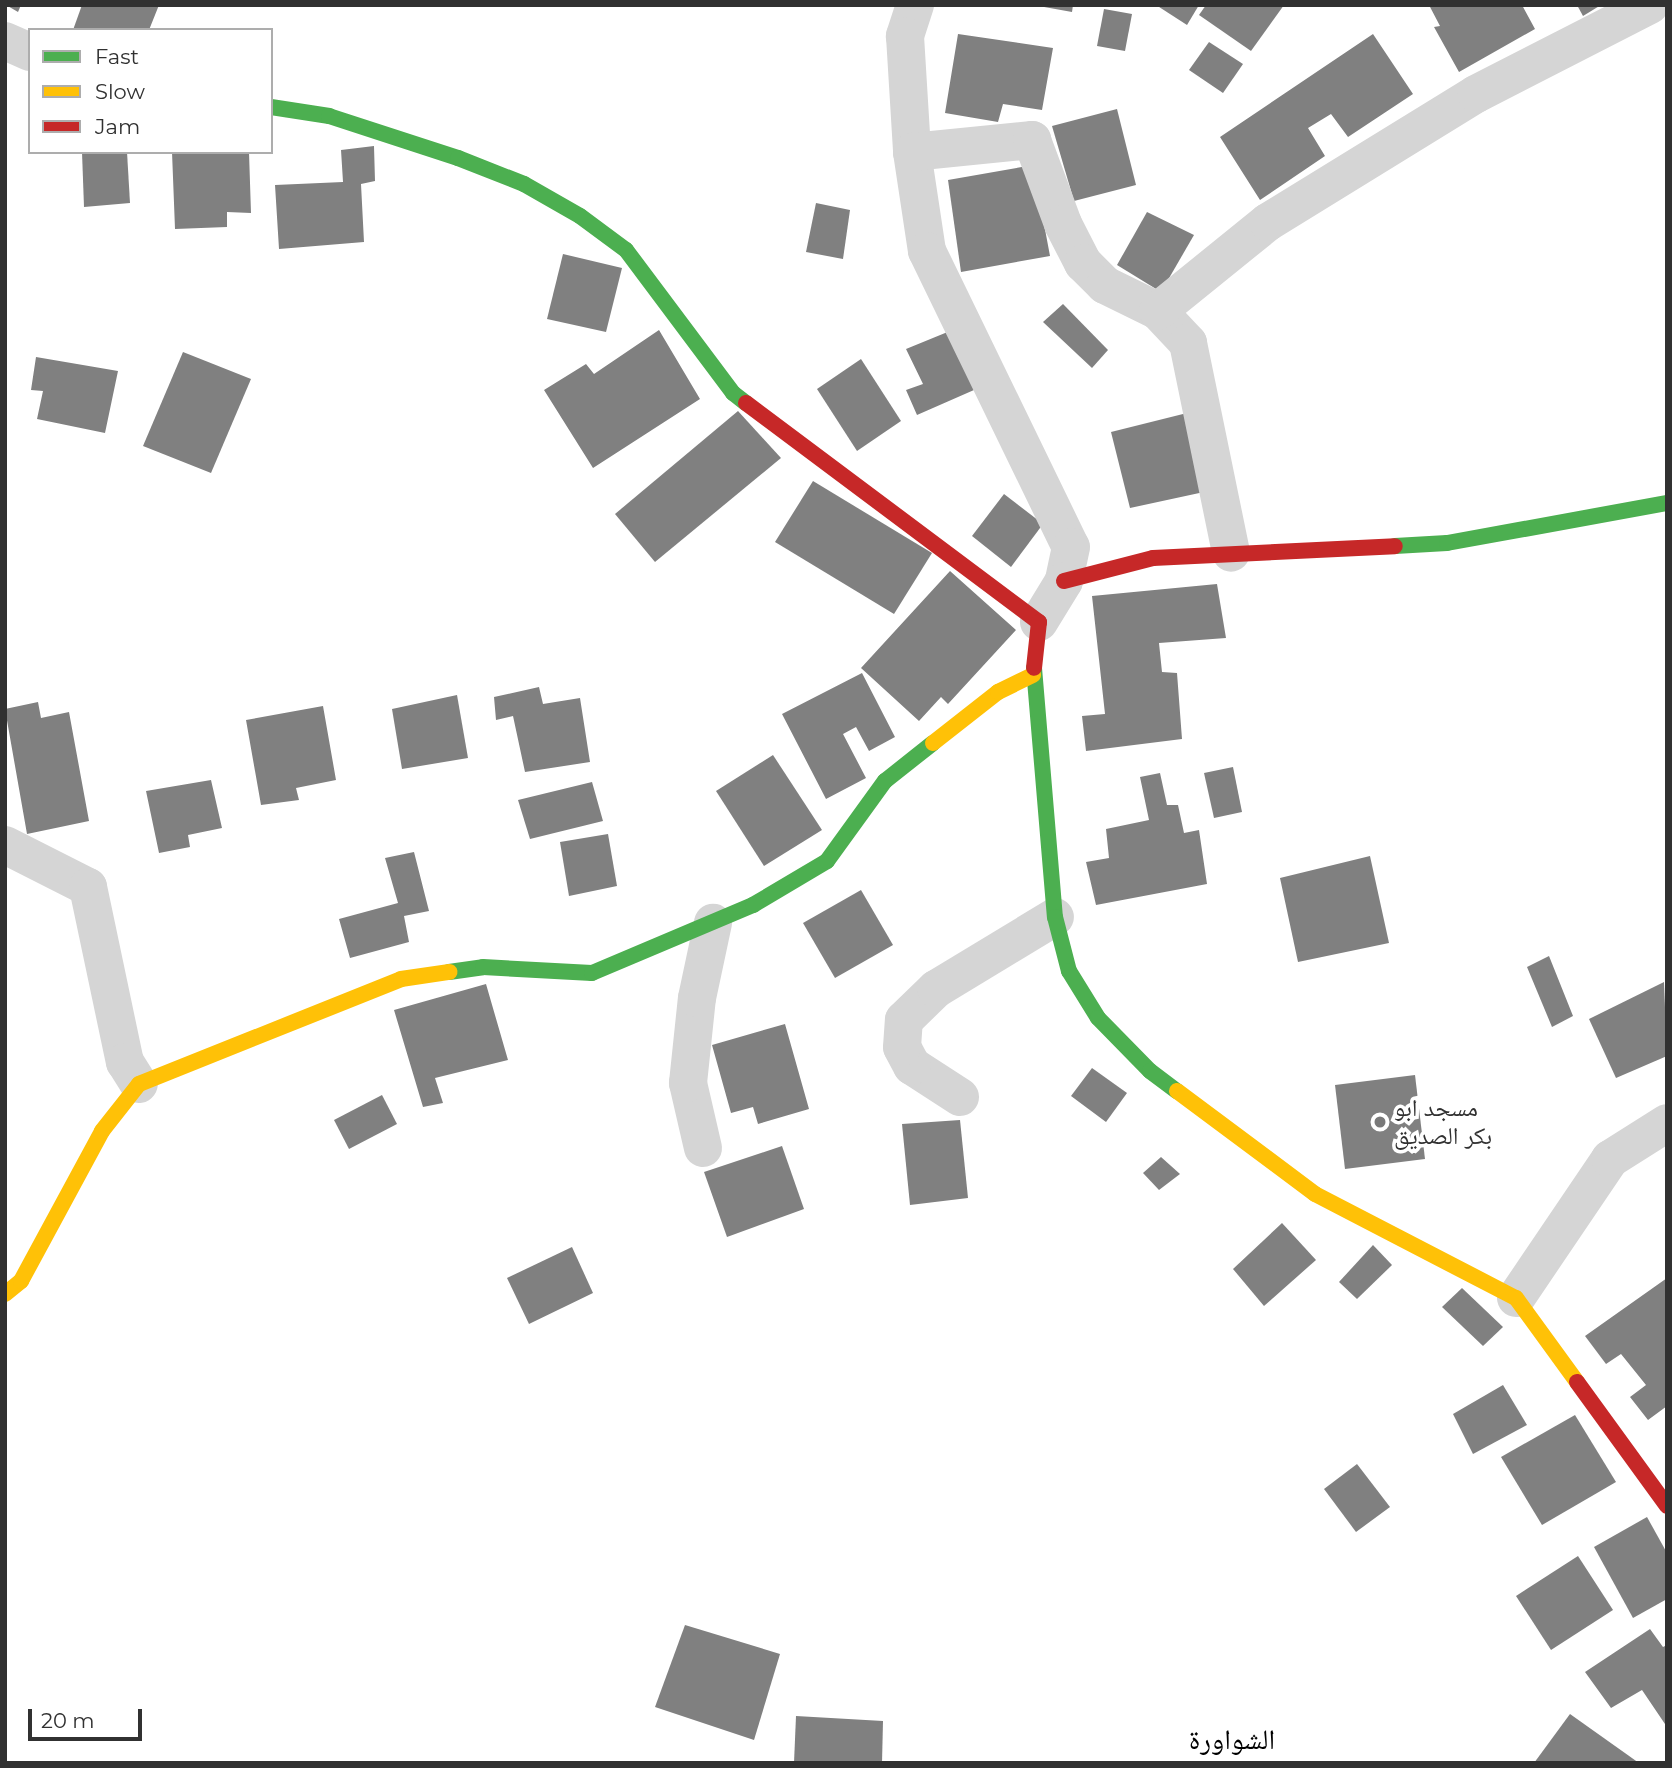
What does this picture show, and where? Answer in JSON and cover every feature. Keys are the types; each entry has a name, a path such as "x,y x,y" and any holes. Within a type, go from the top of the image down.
{"street":[{"path":"915,5 905,36 912,152 926,251 1072,547 1064,581 1039,622 1033,674 1055,917 1069,971 1098,1018 1150,1071 1315,1194 1516,1298 1667,1506"},
{"path":"1158,311 1280,215 1476,94 1650,5"},
{"path":"5,41 28,51"},
{"path":"273,107 329,116 458,158 524,184 580,216 626,250 733,393 1039,622"},
{"path":"912,152 1032,140 1063,224 1083,263 1105,285 1158,311 1188,343 1231,553"},
{"path":"1064,581 1153,558 1447,542 1667,503"},
{"path":"5,1294 21,1281 102,1131 139,1084 401,979 483,967 592,973 713,923 827,861 885,781 998,692 1033,674"},
{"path":"5,845 88,887 125,1062 139,1084"},
{"path":"960,1097 912,1066 902,1047 904,1020 936,989 1055,917"},
{"path":"703,1148 688,1083 697,998 713,923"},
{"path":"1516,1298 1610,1159 1667,1123"}],"building":[{"path":"6,5 21,5 18,12"},
{"path":"82,5 159,5 150,28 74,28"},
{"path":"1033,5 1073,5 1072,12"},
{"path":"1156,5 1199,5 1187,25"},
{"path":"1206,5 1284,5 1251,51 1199,15"},
{"path":"1429,5 1522,5 1535,29 1459,72 1434,27 1440,26"},
{"path":"1577,5 1601,5 1583,16"},
{"path":"1104,9 1132,14 1125,51 1097,46"},
{"path":"958,34 1053,48 1042,110 1003,104 998,122 945,113"},
{"path":"1373,34 1413,94 1348,137 1331,114 1308,128 1325,156 1260,200 1220,137"},
{"path":"1209,42 1243,64 1223,93 1189,70"},
{"path":"1117,109 1136,185 1074,201 1052,126"},
{"path":"374,146 375,181 361,184 364,242 279,249 275,185 343,182 341,150"},
{"path":"82,154 127,154 130,203 84,207"},
{"path":"172,154 249,154 251,213 227,212 227,227 175,229"},
{"path":"1033,165 1050,256 961,272 948,180"},
{"path":"816,203 850,210 843,259 806,252"},
{"path":"1147,212 1194,235 1161,292 1117,265"},
{"path":"563,254 622,268 606,332 547,319"},
{"path":"1063,304 1108,350 1092,368 1043,322"},
{"path":"659,330 700,399 593,468 544,390 586,364 594,374"},
{"path":"950,331 974,390 917,415 906,390 923,384 906,349"},
{"path":"183,352 251,379 211,473 143,446"},
{"path":"36,357 118,371 105,433 37,419 43,391 31,390"},
{"path":"861,359 901,421 857,451 817,389"},
{"path":"738,411 781,458 655,562 615,514"},
{"path":"1187,413 1204,492 1130,508 1111,432"},
{"path":"813,481 932,553 894,614 775,542"},
{"path":"1004,494 1043,524 1011,567 972,536"},
{"path":"950,571 1016,630 948,704 941,697 919,721 861,668"},
{"path":"1217,584 1226,638 1159,643 1162,672 1177,673 1182,739 1086,751 1082,716 1105,714 1092,596"},
{"path":"862,673 895,737 869,751 856,727 843,734 866,778 826,799 782,714"},
{"path":"539,687 543,704 580,698 590,762 525,772 513,716 496,720 494,697"},
{"path":"457,695 468,758 402,769 392,709"},
{"path":"38,702 41,718 69,712 89,821 27,834 5,709"},
{"path":"323,706 336,780 296,788 299,800 261,805 246,720"},
{"path":"773,755 822,830 764,866 716,791"},
{"path":"1233,767 1242,812 1214,818 1204,773"},
{"path":"1160,773 1167,805 1178,805 1184,833 1199,830 1207,884 1096,905 1086,862 1109,858 1106,829 1149,820 1140,777"},
{"path":"211,780 222,828 188,835 190,847 159,853 146,791"},
{"path":"592,782 603,821 530,839 518,800"},
{"path":"608,834 617,886 569,896 560,842"},
{"path":"414,852 429,911 404,916 409,942 350,958 339,919 398,903 385,858"},
{"path":"1370,856 1389,943 1298,962 1280,878"},
{"path":"861,890 893,945 835,978 803,923"},
{"path":"1549,956 1573,1016 1552,1027 1527,967"},
{"path":"1664,982 1667,1056 1616,1078 1589,1019"},
{"path":"486,984 508,1060 435,1078 443,1103 423,1107 394,1010"},
{"path":"785,1024 809,1109 758,1124 753,1107 731,1113 712,1045"},
{"path":"1092,1068 1127,1093 1106,1122 1071,1096"},
{"name":"مسجد ابو بكر الصديق","path":"1415,1075 1425,1159 1345,1169 1335,1085"},
{"path":"382,1095 397,1124 349,1149 334,1120"},
{"path":"960,1120 968,1198 910,1205 902,1124"},
{"path":"782,1146 804,1209 727,1237 704,1172"},
{"path":"1161,1157 1180,1174 1159,1190 1143,1173"},
{"path":"1282,1223 1316,1260 1264,1306 1233,1269"},
{"path":"1373,1245 1392,1265 1357,1299 1339,1282"},
{"path":"572,1247 593,1293 529,1324 507,1278"},
{"path":"1667,1278 1667,1406 1648,1420 1630,1397 1646,1385 1621,1354 1606,1364 1585,1336"},
{"path":"1462,1288 1503,1327 1483,1346 1442,1307"},
{"path":"1503,1385 1527,1425 1473,1454 1453,1414"},
{"path":"1575,1415 1616,1482 1542,1525 1501,1457"},
{"path":"1357,1464 1390,1507 1356,1532 1324,1489"},
{"path":"1647,1517 1667,1553 1667,1599 1633,1618 1594,1547"},
{"path":"1578,1556 1613,1610 1551,1650 1516,1596"},
{"path":"685,1625 780,1654 754,1740 655,1707"},
{"path":"1650,1629 1663,1647 1667,1645 1667,1727 1642,1690 1611,1708 1585,1672"},
{"path":"1570,1714 1639,1763 1534,1763"},
{"path":"796,1716 883,1721 882,1763 794,1763"}],"traffic: fast":[{"path":"273,107 329,116 458,158 524,184 580,216 626,250 733,393 746,403"},
{"path":"1395,546 1447,543 1667,503"},
{"path":"1034,668 1055,917 1069,971 1098,1018 1150,1071 1177,1091"},
{"path":"449,972 483,967 592,973 753,905 827,861 885,781 933,743"}],"traffic: slow":[{"path":"933,743 998,692 1033,675"},
{"path":"5,1294 21,1281 102,1131 139,1084 401,979 449,972"},
{"path":"1177,1091 1315,1194 1516,1298 1577,1382"}],"traffic: jam":[{"path":"746,403 1039,622 1034,668"},
{"path":"1064,581 1153,558 1395,546"},
{"path":"1577,1382 1667,1506"}],"place":[{"name":"مسجد ابو بكر الصديق","path":"1380,1122"}],"district":[{"name":"الشواورة","path":"1232,1739"}]}
